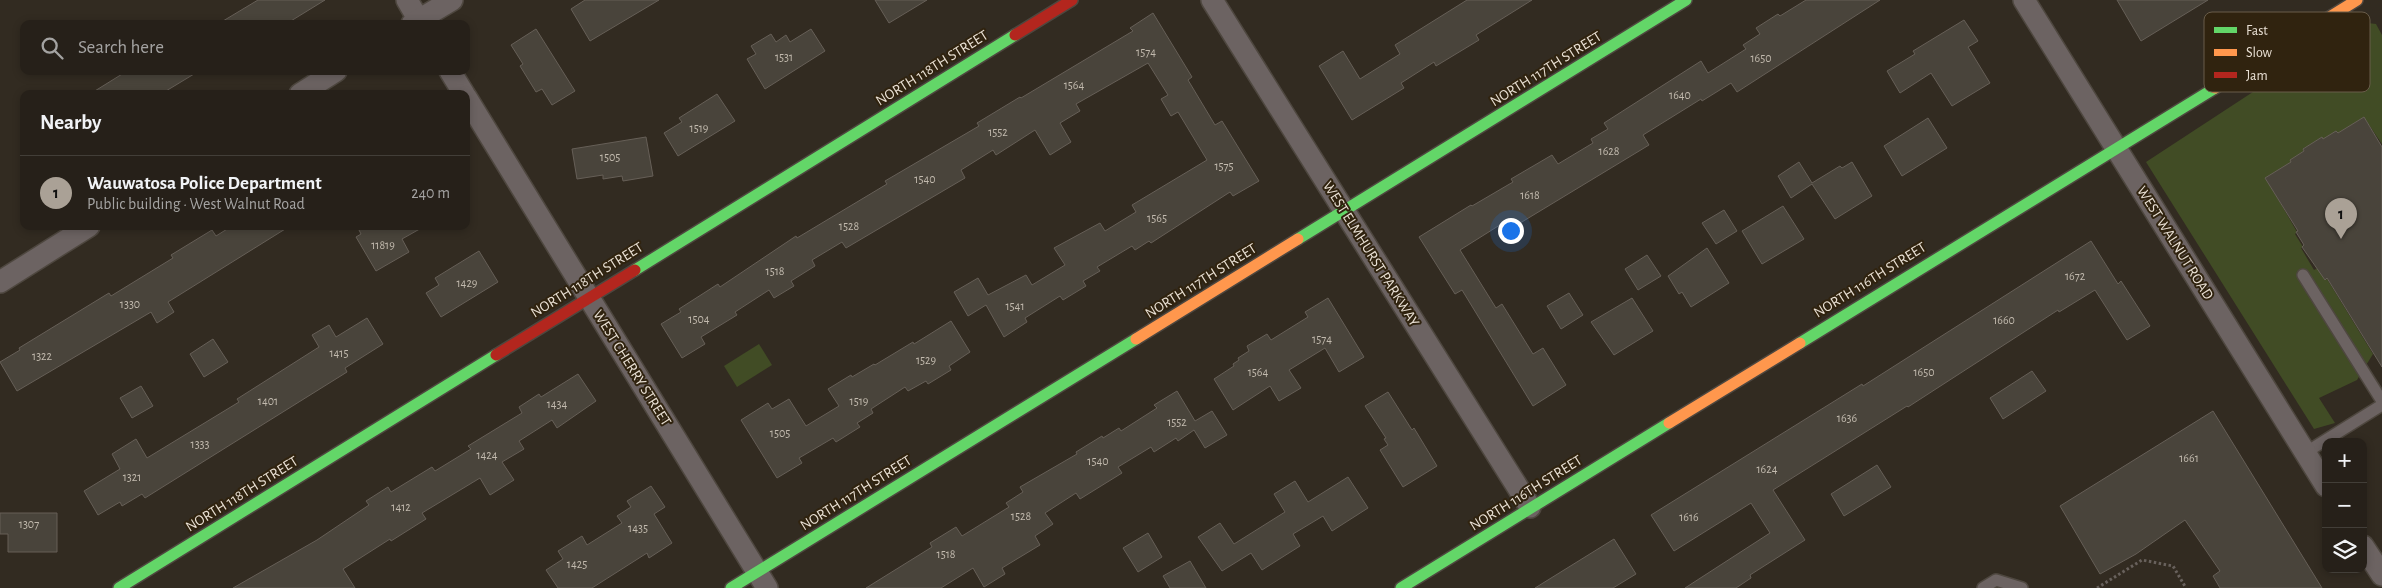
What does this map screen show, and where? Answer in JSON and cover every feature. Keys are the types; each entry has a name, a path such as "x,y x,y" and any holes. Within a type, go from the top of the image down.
{"street":[{"path":"407,0 416,20"},
{"path":"420,20 452,0"},
{"name":"NORTH 118TH STREET","path":"119,588 1072,0"},
{"name":"WEST ELMHURST PARKWAY","path":"1212,0 1530,507"},
{"name":"NORTH 117TH STREET","path":"731,588 762,580 1344,211 1686,0"},
{"name":"WEST WALNUT ROAD","path":"2024,0 2324,483"},
{"name":"NORTH 116TH STREET","path":"2336,12 2356,0"},
{"path":"306,90 330,75"},
{"path":"452,75 462,90"},
{"name":"NORTH 116TH STREET","path":"1401,588 2205,92"},
{"name":"WEST CHERRY STREET","path":"470,104 762,580"},
{"path":"0,282 83,230"},
{"path":"2367,552 2382,575"}],"lane":[{"path":"2303,275 2382,401"},
{"path":"2305,453 2382,405"},
{"path":"1983,588 1996,580 2022,588"}],"path":[{"path":"2097,588 2142,560 2173,566 2186,588"}],"green space":[{"path":"2370,23 2376,24 2382,35 2382,144 2365,119 2339,134 2304,148 2294,162 2266,178 2297,232 2295,234 2303,247 2301,248 2314,270 2318,268 2325,280 2327,279 2373,354 2357,380 2319,398 2335,423 2314,429 2146,162 2253,92 2370,92"},
{"path":"759,344 772,365 737,387 724,366"}],"building":[{"path":"258,0 325,0 292,20 225,20"},
{"path":"585,0 659,0 590,41 571,9"},
{"path":"875,0 927,0 889,23"},
{"path":"1467,0 1532,0 1476,35 1479,40 1436,66 1434,62 1401,83 1404,88 1352,120 1319,66 1343,51 1360,79 1400,54 1395,45"},
{"path":"1806,0 1880,0 1737,92 1731,83 1702,101 1701,99 1643,135 1649,145 1507,231 1503,223 1460,250 1496,308 1502,304 1533,354 1543,348 1566,385 1533,406 1462,290 1455,294 1419,237 1513,182 1511,179 1552,155 1558,164 1593,143 1591,139 1608,129 1604,123 1701,61 1708,73 1746,49 1743,45 1760,34 1756,28"},
{"path":"2117,0 2208,0 2141,41"},
{"path":"1153,13 1192,77 1188,80 1215,125 1222,121 1259,181 1233,196 1230,192 1151,243 1149,241 1135,250 1132,246 1097,267 1100,271 1083,281 1086,286 1063,300 1060,296 1025,318 1027,322 1004,337 986,305 968,316 954,292 978,278 988,295 1026,275 1032,285 1065,265 1054,248 1100,223 1105,231 1136,212 1132,205 1207,160 1178,112 1171,116 1161,99 1168,95 1148,63 1076,104 1080,111 1060,123 1071,142 1050,155 1035,130 996,155 993,150 961,170 965,178 846,248 842,242 812,260 815,266 791,281 794,286 774,298 769,290 735,312 737,315 701,337 705,344 682,358 661,324 681,312 679,309 718,284 720,287 796,236 797,238 887,184 885,181 979,126 977,123 1133,31 1130,28"},
{"path":"1964,20 1978,41 1968,47 1990,83 1952,106 1931,73 1900,93 1887,71 1915,54 1913,51"},
{"path":"536,29 575,91 552,105 542,89 536,92 520,66 523,64 511,45"},
{"path":"811,29 825,51 765,89 747,59 756,54 751,46 771,34 776,42 786,35 790,42"},
{"path":"121,75 192,75 168,90 96,90"},
{"path":"717,94 735,121 678,156 664,133 682,122 679,118"},
{"path":"2364,117 2382,147 2382,367 2327,278 2325,280 2302,247 2304,245 2296,232 2298,231 2265,178 2291,162 2290,160 2304,151 2303,149 2322,137 2323,139 2336,131 2338,133"},
{"path":"1928,118 1947,148 1902,176 1884,146"},
{"path":"646,137 653,176 623,181 622,176 603,179 603,175 577,179 572,149"},
{"path":"1799,162 1812,183 1840,166 1842,168 1852,162 1872,196 1835,219 1812,184 1791,198 1778,176"},
{"path":"1783,206 1804,239 1762,264 1742,231"},
{"path":"1724,210 1737,231 1716,244 1702,223"},
{"path":"212,230 216,236 226,230 284,230 168,302 174,312 157,323 151,312 17,391 0,362 20,350 19,348 109,293 111,296 173,258 171,255"},
{"path":"359,230 418,230 402,239 409,252 376,271 356,237 361,234"},
{"path":"2091,241 2118,284 2121,281 2150,326 2127,340 2095,290 2059,312 2058,310 1908,407 1773,490 1805,540 1750,575 1751,578 1736,588 1685,588 1770,533 1751,503 1674,551 1651,515 1862,384 1863,386"},
{"path":"1707,248 1729,283 1691,307 1682,292 1679,294 1668,276"},
{"path":"479,251 498,282 441,317 426,293 439,285 435,278"},
{"path":"1647,255 1661,276 1638,290 1625,269"},
{"path":"1569,293 1583,315 1561,329 1547,306"},
{"path":"1328,298 1364,357 1339,372 1325,348 1289,370 1301,388 1279,401 1270,386 1233,410 1214,379 1234,366 1233,364 1239,360 1238,358 1249,351 1247,346 1267,334 1271,340 1308,317 1305,312"},
{"path":"1632,298 1653,331 1614,355 1591,322"},
{"path":"367,318 383,344 345,368 347,372 145,498 142,494 122,506 120,502 98,515 84,491 120,469 112,454 136,439 147,458 239,402 237,399 319,347 312,335 329,325 336,337"},
{"path":"951,321 970,352 949,366 951,370 928,384 926,381 908,391 905,387 871,409 873,413 857,423 860,427 836,442 833,438 799,458 802,463 777,478 741,420 768,403 772,409 789,399 806,426 839,406 828,389 851,375 852,377 875,365 913,342 914,344"},
{"path":"213,339 228,362 204,377 190,354"},
{"path":"2032,371 2046,391 2003,419 1990,398"},
{"path":"578,374 596,401 557,428 552,420 519,441 524,449 502,462 514,480 490,495 480,478 422,513 426,519 343,569 355,588 233,588 317,540 369,505 366,501 388,487 391,492 432,467 435,471 471,449 468,446 522,413 519,407 539,394 541,397"},
{"path":"141,386 153,406 132,418 120,398"},
{"path":"1177,391 1195,421 1212,411 1227,435 1205,448 1194,430 1178,441 1176,438 1154,452 1151,447 1118,467 1122,473 1080,499 1076,493 1045,513 1053,524 1035,536 1040,545 1002,568 1005,574 984,587 973,568 941,588 866,588 932,547 930,543 956,527 962,536 1009,507 1006,503 1023,492 1020,487 1077,454 1076,452 1102,436 1103,438 1119,428 1121,431 1157,408 1154,405"},
{"path":"1388,392 1412,430 1414,428 1437,466 1403,487 1380,450 1388,445 1384,439 1386,438 1365,406"},
{"path":"2213,411 2322,588 2220,588 2213,576 2220,571 2185,520 2136,554 2100,574 2060,506"},
{"path":"1877,465 1891,487 1844,516 1831,494"},
{"path":"1348,477 1368,508 1332,531 1323,516 1293,534 1300,546 1262,570 1251,553 1222,571 1198,537 1220,523 1234,544 1285,512 1274,494 1295,481 1308,502"},
{"path":"651,486 665,507 654,514 672,543 649,558 647,553 592,588 558,588 546,570 563,559 558,551 582,536 587,545 622,523 617,516 631,507 627,501"},
{"path":"0,513 57,513 57,552 8,552 8,534 0,534"},
{"path":"1148,533 1162,557 1138,572 1123,548"},
{"path":"1614,539 1636,574 1613,588 1535,588"},
{"path":"1190,561 1206,588 1170,588 1163,576"}],"traffic: fast":[{"path":"1298,239 1686,0"},
{"path":"635,270 1015,35"},
{"path":"1800,343 2208,92"},
{"path":"731,588 1136,339"},
{"path":"119,588 496,355"},
{"path":"1401,588 1669,423"}],"traffic: slow":[{"path":"2338,12 2357,0"},
{"path":"1136,339 1298,239"},
{"path":"1669,423 1800,343"}],"traffic: jam":[{"path":"1015,35 1072,0"},
{"path":"496,355 635,270"}],"place":[{"name":"Wauwatosa Police Department","path":"2341,239"}]}
